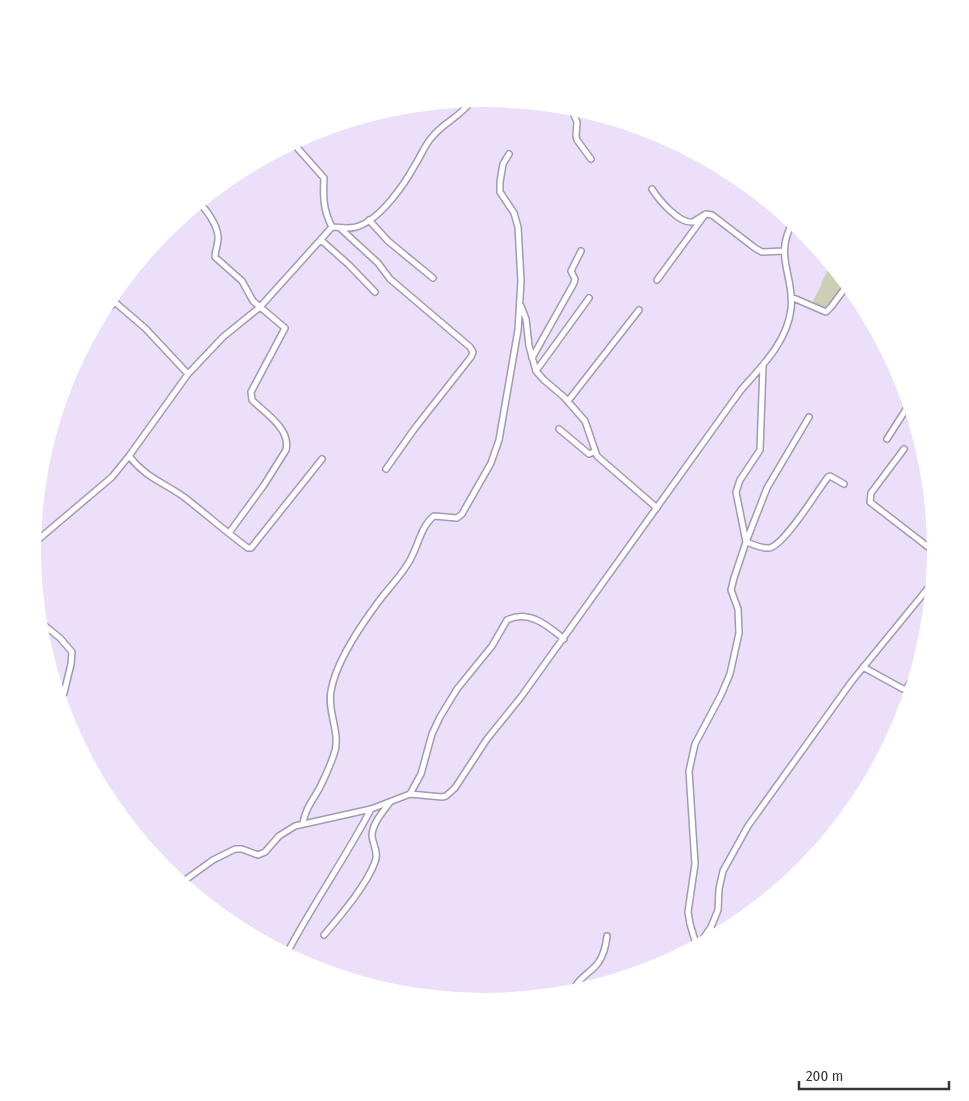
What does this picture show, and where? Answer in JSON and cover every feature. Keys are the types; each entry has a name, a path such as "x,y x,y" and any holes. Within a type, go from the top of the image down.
{"street":[{"path":"41,537 112,477 188,374 228,333 260,307 332,227 352,228 369,220 398,192 434,134 458,116 465,108"},
{"path":"575,117 577,122 577,140 591,159"},
{"path":"298,149 323,176 324,210 332,227"},
{"path":"303,823 306,812 326,774 336,748 330,693 341,662 374,608 408,564 430,520 434,516 457,518 462,514 494,454 502,426 518,330 520,304 521,281 517,220 500,192 503,164 509,154"},
{"path":"652,190 658,200 685,221 693,222 706,214 716,217 754,248 762,252 784,251"},
{"path":"203,208 217,231 215,257 242,281 250,297 285,328 251,392 252,400 283,430 288,444 264,485 229,533"},
{"path":"657,280 706,214"},
{"path":"369,220 388,240 433,278"},
{"path":"340,227 378,263 390,279 470,347 473,352 415,428 386,470"},
{"path":"187,879 214,860 235,849 242,849 254,854 265,852 284,833 303,823 370,809 410,794 442,797 455,788 487,739 564,639 741,390 763,366 778,345 789,320 791,297 784,251 790,229"},
{"path":"321,240 375,292"},
{"path":"532,359 574,283 575,279 572,271 581,251"},
{"path":"791,297 826,312 843,291"},
{"path":"536,371 589,298"},
{"path":"116,304 145,328 188,374"},
{"path":"520,304 526,319 532,359 536,371 585,420 594,452 600,460 657,508"},
{"path":"568,401 639,310"},
{"path":"746,542 736,492 740,480 760,450 763,366"},
{"path":"887,438 905,411"},
{"path":"696,940 688,912 694,864 688,770 695,744 721,694 730,674 735,656 740,621 731,590 746,542 766,488 809,417"},
{"path":"559,429 589,454 594,452"},
{"path":"904,449 871,493 870,502 928,547"},
{"path":"129,456 143,472 185,498 248,548 252,548 322,459"},
{"path":"746,542 765,548 776,545 792,528 828,477 832,476 844,484"},
{"path":"707,934 718,910 722,875 731,853 765,801 863,667 926,591"},
{"path":"410,794 421,774 432,734 440,717 457,689 492,646 507,620 518,617 541,621 564,639"},
{"path":"48,628 72,652 64,691"},
{"path":"863,667 903,690 905,689"},
{"path":"324,935 352,901 375,863 377,852 372,834 373,828 391,802"},
{"path":"289,948 359,832 370,809"},
{"path":"577,984 599,961 606,946 607,936"}],"green space":[{"path":"828,271 842,289 826,310 812,303"}]}
